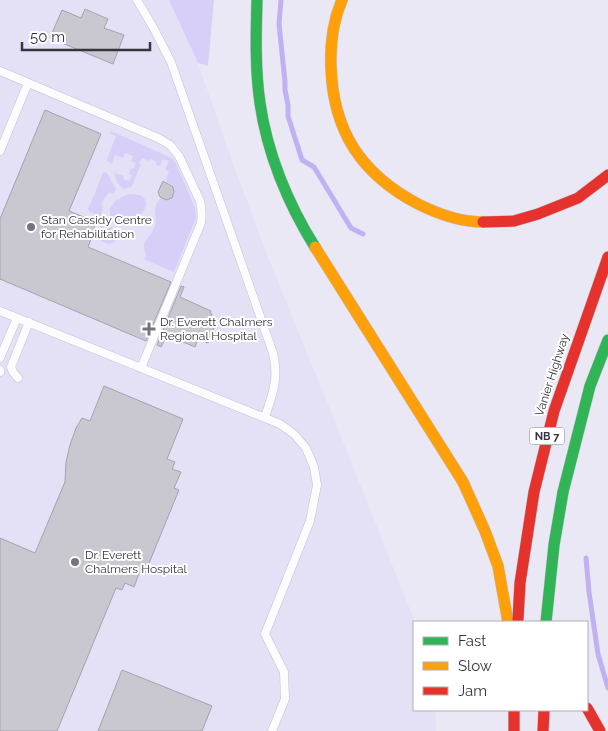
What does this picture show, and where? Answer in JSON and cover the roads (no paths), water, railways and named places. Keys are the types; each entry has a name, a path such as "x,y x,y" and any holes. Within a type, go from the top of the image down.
{"highway":[{"path":"257,0 256,48 258,93 265,133 288,197 302,227 462,482 485,531 498,566 508,621"},
{"path":"342,0 334,22 331,40 330,80 339,119 346,137 358,157 394,190 414,202 446,216 475,222 514,221 538,214 577,198 608,175"},
{"name":"Vanier Highway","path":"518,621 520,583 538,474 554,411 608,257"},
{"name":"NB 7","path":"546,621 554,546 563,492 590,386 608,340"},
{"path":"554,546 560,594"},
{"path":"588,710 600,731"},
{"path":"543,731 544,711"}],"lane":[{"path":"137,0 170,62 273,352 276,366 275,385 264,418"},
{"path":"0,71 158,138 170,145 179,156 200,201 202,216 142,368"},
{"path":"0,151 28,83"},
{"path":"0,311 280,424 294,434 306,448 314,466 317,485 310,521 265,634 284,672 284,699 272,731"},
{"path":"0,358 18,318"},
{"path":"18,378 11,367 29,322"}],"waterway":[{"path":"281,0 279,24 288,116 302,160 314,167 351,228 363,234"},
{"path":"586,558 598,654 608,688"}],"place":[{"name":"Stan Cassidy Centre for Rehabilitation","path":"31,227"},
{"name":"Dr. Everett Chalmers Regional Hospital","path":"149,329"},
{"name":"Dr. Everett Chalmers Hospital","path":"75,562"}]}
